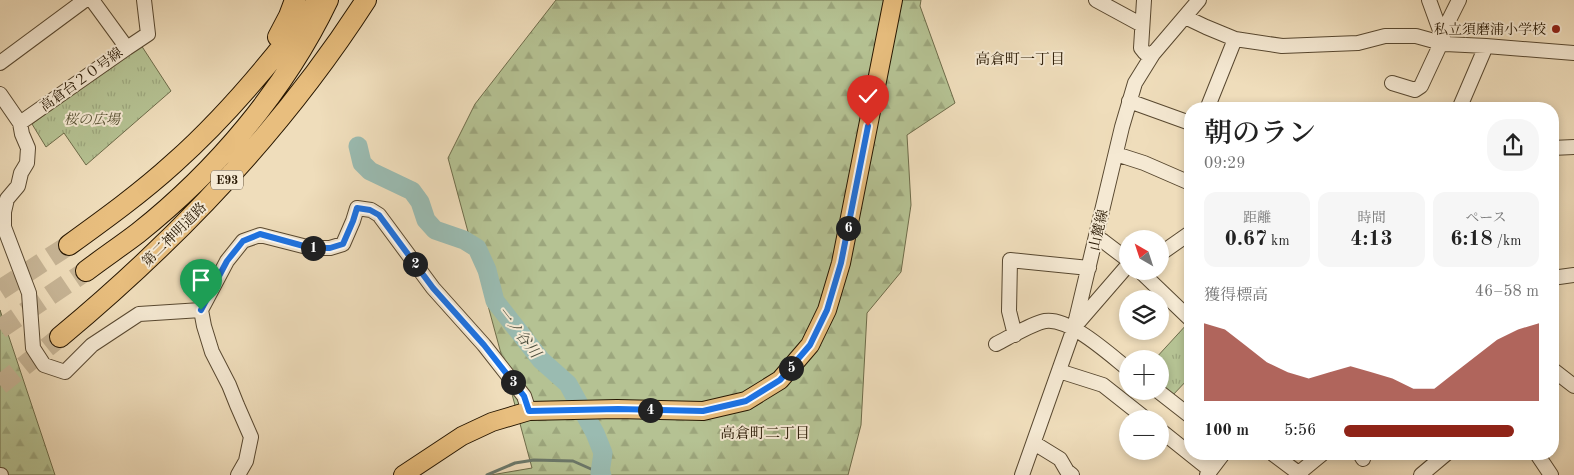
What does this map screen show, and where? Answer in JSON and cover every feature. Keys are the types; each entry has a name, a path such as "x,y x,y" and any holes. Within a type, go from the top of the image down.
{"highway":[{"path":"219,120 272,48 289,16 295,0"},
{"path":"69,246 134,197 175,162 219,120 256,79 318,0"},
{"name":"第二神明道路","path":"86,271 139,232 182,194 221,155 259,112 291,68 316,26 328,0"},
{"name":"第二神明道路","path":"60,336 139,269 222,186 304,89 366,0"}],"main road":[{"path":"403,475 462,436 492,422 529,411 618,409 703,411 746,401 780,380 810,345 827,310 841,263 892,0"}],"street":[{"path":"0,63 85,0"},
{"name":"高倉台２０号線","path":"20,123 127,48 92,0"},
{"path":"127,48 148,34 144,0"},
{"path":"1096,0 1142,26"},
{"path":"1144,0 1141,48 1145,53 1153,54"},
{"name":"山麓線","path":"1022,475 1074,328 1129,101 1135,84 1153,54 1199,0"},
{"path":"1429,0 1443,40"},
{"path":"1392,83 1415,90 1421,86 1443,40 1458,0"},
{"path":"1185,17 1235,39 1282,46 1358,43 1386,36 1416,36 1486,46 1574,53"},
{"path":"1210,102 1235,39"},
{"path":"1462,102 1486,46"},
{"path":"0,94 20,123 28,148 27,163 18,186 7,199 4,212 4,227 29,293 33,348 44,365 64,372 92,345 139,314 201,310"},
{"path":"1129,101 1184,121"},
{"path":"1559,148 1574,147"},
{"path":"1116,154 1144,162 1184,180"},
{"path":"238,475 246,461 251,437 229,385 212,352 201,310 227,261 243,241 260,234 311,248 330,248 343,244 357,208 370,210 379,215 433,288 484,345 524,396 529,411"},
{"path":"1169,248 1184,237"},
{"path":"1097,238 1119,253"},
{"path":"1015,335 1009,312 1010,260 1089,268"},
{"path":"1559,277 1574,275"},
{"path":"1074,328 1119,276"},
{"path":"1149,280 1184,313"},
{"path":"996,344 1043,321 1053,320 1074,328 1119,362"},
{"path":"1059,371 1103,385 1135,410"},
{"path":"1559,374 1574,386"},
{"path":"1169,400 1184,411"},
{"path":"1169,438 1184,451"},
{"path":"1034,443 1060,459 1067,471 1072,475"},
{"path":"1194,460 1208,472 1218,460"},
{"path":"1281,460 1300,474 1315,460"},
{"path":"1421,475 1437,460"},
{"path":"1541,460 1550,475"}],"green space":[{"path":"556,0 921,0 920,6 955,103 907,135 911,205 901,272 867,313 861,425 848,475 491,475 532,468 448,158 475,104"},
{"name":"桜の広場","path":"141,45 171,91 86,165 64,133 46,147 32,124"},
{"path":"0,310 55,475 0,475"},
{"path":"1184,327 1184,383 1171,397 1169,395 1169,350 1163,350"}],"waterway":[{"name":"一ノ谷川","path":"358,146 362,163 370,171 412,191 420,202 426,220 435,230 464,240 477,248 487,270 495,301 541,360 568,384 595,433 603,453 600,473 602,475"},
{"path":"487,475 515,463 534,460 573,461 600,473"}],"tunnel":[{"path":"0,290 69,245"},
{"path":"0,329 86,271"},
{"path":"0,385 60,337"}],"place":[{"name":"私立須磨浦小学校","path":"1556,29"}],"district":[{"name":"高倉町一丁目","path":"1020,59"},
{"name":"高倉町二丁目","path":"765,433"}],"route":[{"path":"201,310 227,261 243,241 260,234 311,248 330,248 343,244 357,208 370,210 379,215 433,288 484,345 524,396 529,411 618,409 703,411 746,401 780,380 810,345 827,310 841,263 868,126"}]}
